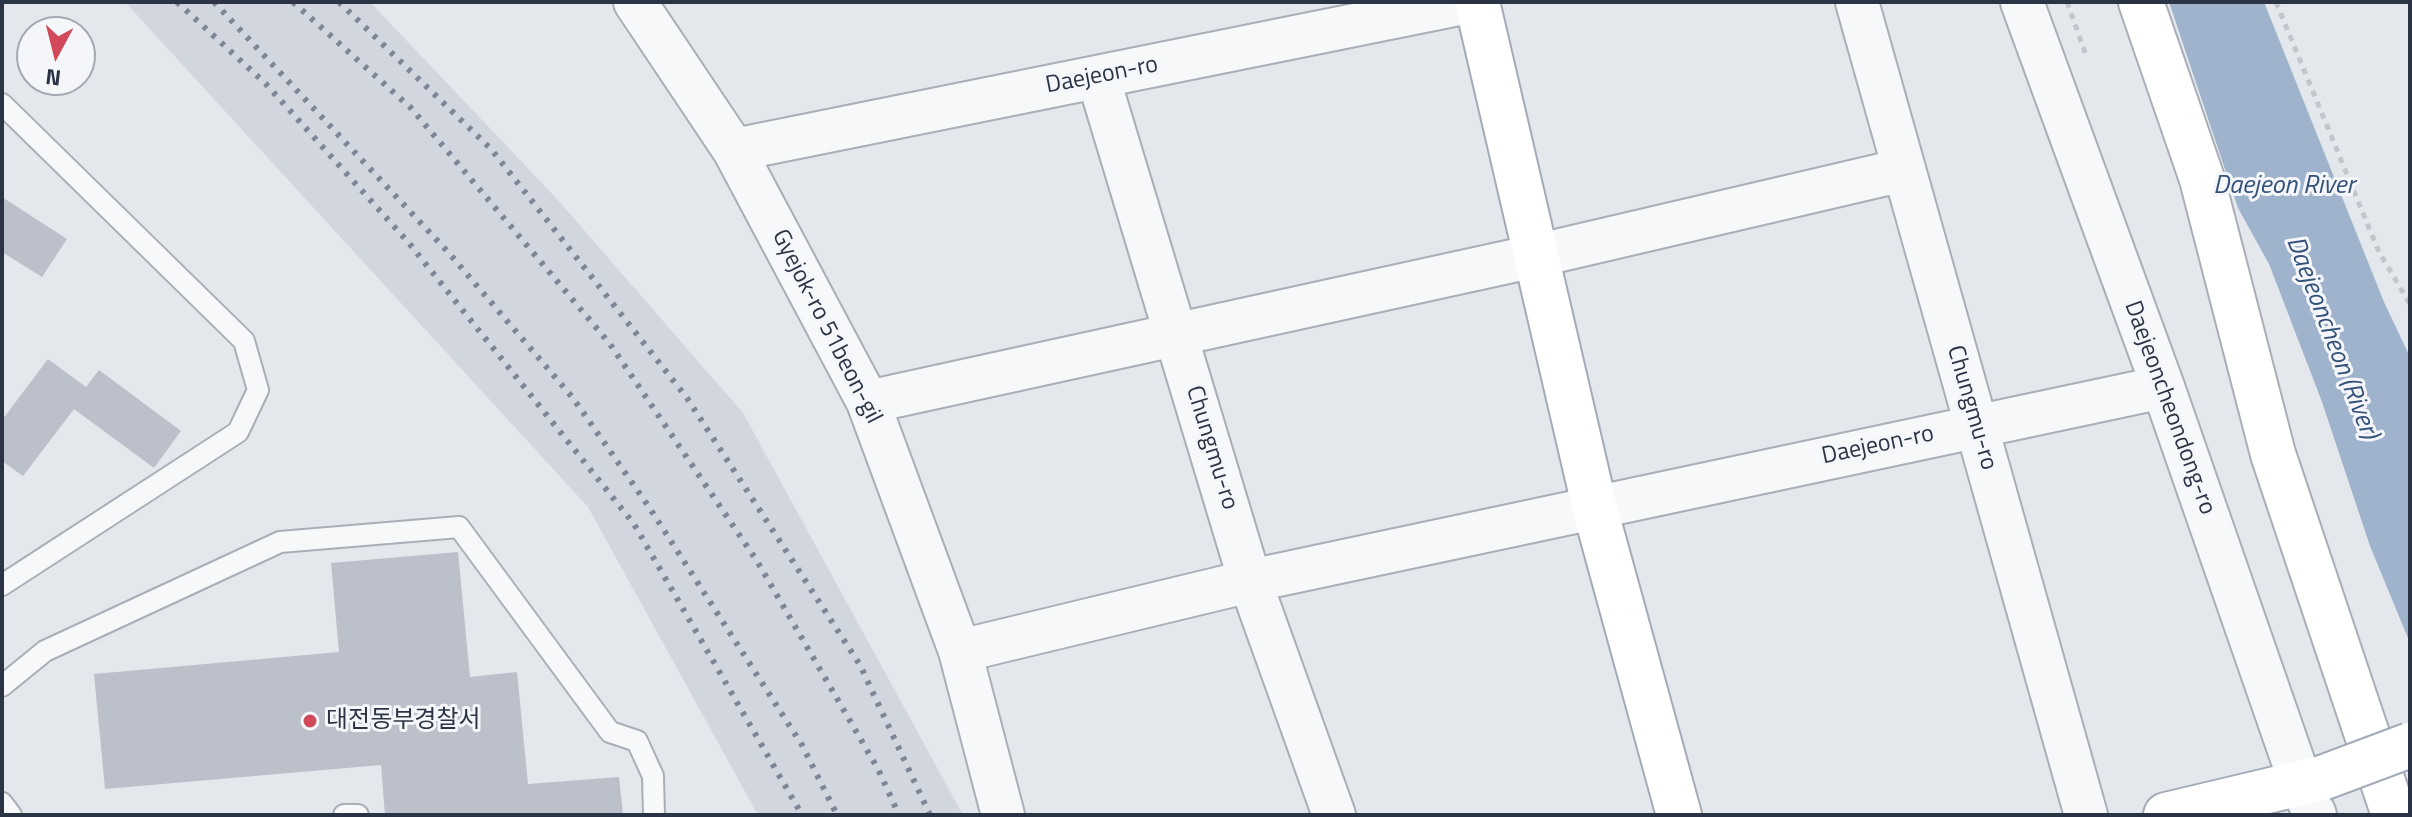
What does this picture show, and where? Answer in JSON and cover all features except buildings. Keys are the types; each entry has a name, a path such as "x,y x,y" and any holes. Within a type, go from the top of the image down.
{"main road":[{"path":"1477,2 1595,509 1679,815"},
{"path":"2141,2 2202,179 2273,454 2394,815"},
{"path":"2166,815 2313,793 2410,745"}],"street":[{"name":"Gyejok-ro 51beon-gil","path":"635,2 734,150 868,402 960,651 1003,815"},
{"name":"Daejeon-ro","path":"734,150 1469,2"},
{"name":"Chungmu-ro","path":"1857,2 2086,815"},
{"name":"Daejeoncheondong-ro","path":"2022,2 2313,793"},
{"name":"Chungmu-ro","path":"1098,77 1250,581 1334,815"},
{"path":"868,402 1176,332 1535,256 1903,170"},
{"name":"Daejeon-ro","path":"960,651 1250,581 1595,509 1976,424 2163,387"}],"lane":[{"path":"2,104 244,341 258,390 238,432 2,585"},
{"path":"2,686 45,651 280,542 459,527 610,732 637,741 653,776 654,815"},
{"path":"2,803 11,815"},
{"path":"344,815 358,815"}],"path":[{"path":"2276,2 2379,252 2410,304"}],"shaded area":[{"path":"125,2 370,2 557,199 743,413 963,815 758,815 588,507"}],"water":[{"name":"Daejeon River","path":"2169,2 2264,2 2384,302 2410,357 2410,643 2370,546 2322,402 2269,264 2238,208"}],"railway":[{"path":"177,2 266,84 408,242 634,524 802,815"},
{"path":"214,2 448,252 573,398 649,507 802,745 837,815"},
{"path":"293,2 411,108 610,344 757,561 878,769 899,815"},
{"path":"339,2 491,149 687,398 860,665 930,815"}],"place":[{"name":"대전동부경찰서","path":"310,721"}],"water label":[{"name":"Daejeoncheon (River)","path":"2331,338"}]}
